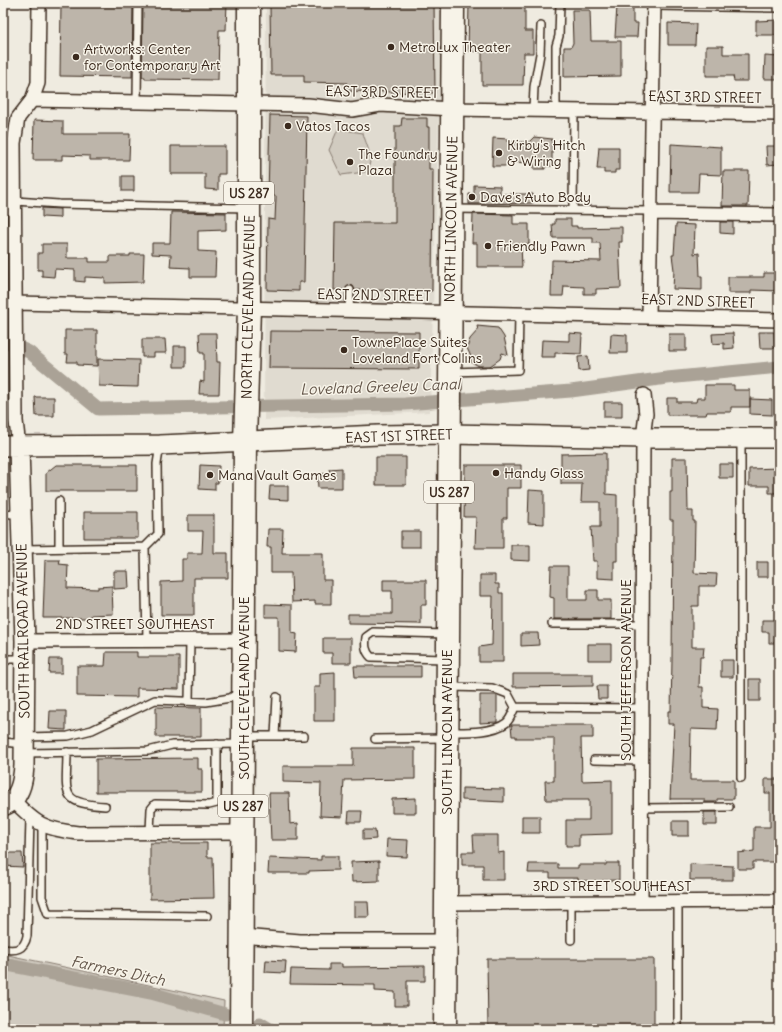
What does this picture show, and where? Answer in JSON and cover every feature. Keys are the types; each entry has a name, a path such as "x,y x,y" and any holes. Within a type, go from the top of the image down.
{"highway":[{"name":"NORTH CLEVELAND AVENUE","path":"245,442 249,208 249,3"},
{"name":"NORTH LINCOLN AVENUE","path":"449,434 453,3"},
{"name":"SOUTH LINCOLN AVENUE","path":"445,1029 449,434"},
{"name":"SOUTH CLEVELAND AVENUE","path":"241,1029 245,640 245,442"}],"main road":[{"name":"EAST 1ST STREET","path":"11,446 160,445 379,435 449,434 643,438 779,438"},
{"name":"SOUTH RAILROAD AVENUE","path":"8,803 22,784 25,650 22,549 12,514 11,446"}],"street":[{"path":"11,446 16,421 16,124 23,110 32,100 38,83 39,3"},
{"path":"649,316 654,5"},
{"name":"EAST 3RD STREET","path":"32,100 308,105 352,110 380,105 452,109 779,114"},
{"path":"651,212 779,215"},
{"name":"EAST 2ND STREET","path":"16,303 520,313 779,320"},
{"name":"SOUTH JEFFERSON AVENUE","path":"641,902 643,438 646,414 644,395"},
{"name":"2ND STREET SOUTHEAST","path":"25,650 147,640 245,640"},
{"path":"8,803 42,826 61,831 78,833 243,832"},
{"name":"3RD STREET SOUTHEAST","path":"446,903 779,901"},
{"path":"242,936 300,941 445,941"}],"lane":[{"path":"137,102 138,3"},
{"path":"556,111 556,46 559,36 560,3"},
{"path":"654,5 779,8"},
{"path":"533,110 534,87 540,54 541,26"},
{"path":"573,209 574,111"},
{"path":"15,201 59,204 249,208"},
{"path":"451,209 573,209 651,212"},
{"path":"350,290 350,310"},
{"path":"449,377 518,370 520,313"},
{"path":"741,438 741,778"},
{"path":"22,549 145,547 158,534 157,464 160,445"},
{"path":"59,501 59,548"},
{"path":"145,547 147,640"},
{"path":"552,624 642,624"},
{"path":"448,634 373,632 366,636 366,643 367,653 371,657 448,659"},
{"path":"189,701 190,640"},
{"path":"3,663 25,650"},
{"path":"447,687 492,688 508,694 516,707"},
{"path":"24,745 92,730 155,700 206,702 230,698 244,690"},
{"path":"276,736 277,697"},
{"path":"516,707 642,708"},
{"path":"376,739 447,735 475,732 498,727 506,723 516,707"},
{"path":"3,742 67,752 148,751 172,745 217,744 276,736 304,736"},
{"path":"150,832 151,809 155,804 210,805 217,803 217,744"},
{"path":"67,752 68,793 72,799 86,805 105,806"},
{"path":"594,760 642,761"},
{"path":"642,808 729,807"},
{"path":"3,949 13,951 20,949 26,944 28,936 30,818"},
{"path":"42,826 42,896 48,914 207,916"},
{"path":"571,902 571,940"},
{"path":"678,902 678,1029"}],"shaded area":[{"path":"266,3 442,3 430,412 264,420"},
{"path":"338,129 363,133 370,158 370,163 365,172 341,175 329,150"},
{"path":"3,954 224,1001 223,1029 3,1029"}],"building":[{"path":"61,3 133,3 132,77 60,76"},
{"path":"143,3 227,3 226,30 219,30 218,80 145,79 145,77 142,77"},
{"path":"348,3 434,3 435,93 347,91 347,83 304,82 304,75 271,75 270,5 348,5"},
{"path":"469,3 525,3 525,31 533,31 533,53 524,53 523,85 482,85 482,52 468,51"},
{"path":"617,6 633,6 633,23 638,23 637,37 615,37"},
{"path":"572,10 590,10 591,41 621,41 621,76 564,77 564,47 571,47 573,43"},
{"path":"779,20 779,35 756,35 756,21"},
{"path":"668,23 696,24 695,45 668,45"},
{"path":"706,46 723,46 723,54 748,54 748,81 734,81 733,76 706,76"},
{"path":"765,56 779,57 779,79 764,79"},
{"path":"270,115 307,116 304,282 299,282 299,291 267,290 268,219 275,220 276,196 268,196"},
{"path":"402,118 427,118 427,127 429,127 429,169 433,169 432,291 355,290 353,286 350,285 345,290 334,290 335,223 395,223 395,126 401,126"},
{"path":"34,120 63,121 63,134 130,134 129,160 90,160 90,156 62,155 62,160 33,160"},
{"path":"534,137 552,139 552,166 545,166 545,169 534,169 534,163 508,162 508,166 492,166 493,138 508,139 508,142 529,142"},
{"path":"671,144 721,147 721,175 699,174 698,192 670,192"},
{"path":"171,146 225,146 225,174 218,174 218,190 205,189 205,174 171,174"},
{"path":"766,146 777,146 778,164 767,165"},
{"path":"599,147 619,147 619,170 615,170 615,173 604,173 604,169 597,169"},
{"path":"723,171 749,171 748,206 722,206"},
{"path":"122,176 134,176 134,191 122,191"},
{"path":"474,185 500,186 500,194 533,194 533,203 469,204 469,194 474,194"},
{"path":"42,208 60,209 60,218 42,217"},
{"path":"171,212 226,213 226,230 198,231 198,251 216,252 215,277 190,277 190,268 170,267 171,255 152,254 152,243 170,243"},
{"path":"473,214 513,215 513,224 529,224 529,244 521,244 522,267 477,267 477,243 472,243"},
{"path":"555,219 571,219 571,226 577,226 577,228 622,227 622,242 619,242 621,288 596,289 596,294 584,294 584,287 564,286 563,296 551,296 552,260 601,261 600,243 593,243 593,238 553,238 552,224 555,224"},
{"path":"720,222 733,222 733,234 720,233"},
{"path":"676,224 695,225 694,254 699,253 702,290 673,289 674,270 672,255 674,255"},
{"path":"42,244 67,244 67,258 89,258 89,262 110,262 110,256 144,254 143,282 105,283 105,278 85,277 85,282 75,281 75,270 55,269 54,277 42,276 42,270 38,270 38,253 42,253"},
{"path":"764,273 779,273 779,291 751,290 751,293 728,293 728,277 764,277"},
{"path":"477,326 498,328 504,337 508,355 502,353 500,359 490,366 479,366 471,362 472,359 467,348 470,339 478,330"},
{"path":"65,330 97,330 97,366 77,365 77,362 67,362 68,354 65,354"},
{"name":"TownePlace Suites Loveland Fort Collins","path":"270,331 419,332 419,369 269,368"},
{"path":"759,332 774,332 775,348 760,348"},
{"path":"199,333 216,333 217,362 220,362 219,394 199,394 200,381 204,382 204,353 200,353"},
{"path":"569,333 582,334 581,354 555,353 555,357 541,357 542,340 569,341"},
{"path":"733,333 734,348 724,349 724,343 713,344 712,334"},
{"path":"611,334 627,335 627,353 610,353"},
{"path":"669,334 686,334 686,351 669,351"},
{"path":"142,339 165,339 166,353 154,353 154,357 142,357"},
{"path":"174,346 186,346 186,367 174,367"},
{"path":"588,356 589,370 579,371 578,357"},
{"path":"98,359 139,360 138,387 99,386"},
{"path":"705,385 734,385 734,390 750,390 750,407 731,407 731,412 707,412 706,415 667,415 667,398 677,398 677,402 696,402 697,398 705,398"},
{"path":"35,397 54,397 54,416 36,416"},
{"path":"750,399 772,400 772,415 750,414"},
{"path":"604,402 622,402 622,417 604,417"},
{"path":"606,453 606,494 617,495 617,561 614,561 614,579 597,578 597,561 593,561 591,527 600,527 600,502 581,502 582,484 561,484 561,454"},
{"path":"376,457 406,457 406,485 376,485"},
{"path":"672,458 687,458 688,511 693,511 693,521 695,521 694,573 717,574 716,586 699,586 699,606 692,606 692,647 704,647 703,657 700,657 699,687 703,687 703,708 718,709 717,730 691,729 690,780 734,780 734,799 717,799 717,802 704,802 704,799 670,799 674,724 668,724 668,711 671,711 672,660 673,520 670,520 670,492 672,492"},
{"path":"719,464 733,464 733,478 719,478"},
{"path":"56,465 137,465 137,491 46,491 46,473"},
{"path":"200,465 219,466 218,483 215,483 215,490 199,489"},
{"path":"465,465 521,465 521,488 507,488 507,518 503,518 503,548 475,548 476,517 464,517"},
{"path":"342,468 342,488 318,488 317,474 330,473 329,469"},
{"path":"779,468 779,493 769,493 769,486 749,486 749,469"},
{"path":"270,486 288,486 288,500 269,499"},
{"path":"529,490 544,491 544,524 528,523"},
{"path":"84,512 138,512 138,538 84,538"},
{"path":"188,515 214,515 214,553 228,553 228,578 194,578 194,615 161,615 161,582 182,581 182,559 187,559 187,553 202,553 203,531 188,531"},
{"path":"268,529 283,529 282,553 323,553 323,580 331,580 331,604 315,604 315,601 292,602 291,573 271,573 271,547 267,547"},
{"path":"401,531 420,531 420,547 401,547"},
{"path":"511,545 530,545 530,561 511,560"},
{"path":"45,560 60,560 59,564 68,565 67,588 98,589 98,587 112,586 113,614 91,615 91,618 43,618"},
{"path":"757,562 768,562 768,577 757,577"},
{"path":"551,566 568,566 568,600 587,600 587,590 598,590 598,600 611,600 611,619 554,619 554,598 550,597"},
{"path":"114,571 128,571 129,588 114,589"},
{"path":"480,575 495,575 495,584 499,584 499,593 503,593 503,662 479,662 479,647 492,645 493,596 480,596"},
{"path":"383,580 426,580 426,605 421,605 421,624 348,623 348,614 392,614 392,591 383,591"},
{"path":"265,604 292,605 292,633 297,634 296,652 279,651 279,617 265,617"},
{"path":"762,620 779,620 779,643 769,643 769,632 762,632"},
{"path":"521,633 538,633 539,645 521,646"},
{"path":"323,638 351,638 351,663 332,663 332,653 323,653"},
{"path":"588,644 611,644 611,660 588,660"},
{"path":"106,652 137,652 137,657 179,657 179,689 137,688 137,697 77,696 77,666 105,666"},
{"path":"50,659 62,659 62,673 49,673"},
{"path":"721,660 733,660 733,677 721,677"},
{"path":"354,666 421,666 421,677 355,677"},
{"path":"335,672 335,721 314,721 314,687 320,687 320,673"},
{"path":"513,674 593,674 593,686 513,687"},
{"path":"749,679 760,679 760,701 749,701"},
{"path":"597,686 607,686 607,699 598,699"},
{"path":"480,695 497,695 497,722 480,723"},
{"path":"156,707 201,708 201,737 156,737"},
{"path":"50,711 66,711 66,730 49,729"},
{"path":"511,725 593,725 593,738 581,738 582,781 612,780 612,834 579,835 579,846 566,846 566,820 589,820 589,800 546,800 545,781 554,781 554,738 516,738 516,736 512,736"},
{"path":"353,748 415,748 415,779 344,780 342,817 320,816 321,783 283,782 283,766 353,766"},
{"path":"198,758 198,769 202,769 202,792 96,792 96,759"},
{"path":"765,779 779,779 779,862 753,862 753,869 738,869 738,853 754,851 754,827 770,827 770,793 765,793"},
{"path":"462,788 504,789 504,802 462,800"},
{"path":"269,793 289,793 290,824 298,823 298,840 271,840"},
{"path":"416,798 416,813 392,813 392,799"},
{"path":"349,811 362,811 361,822 348,822"},
{"path":"704,812 717,812 717,825 704,825"},
{"path":"522,816 540,816 540,833 522,833"},
{"path":"672,821 689,821 689,836 672,836"},
{"path":"363,830 375,830 376,839 363,840"},
{"path":"473,835 498,835 498,853 504,852 504,880 483,880 483,865 462,865 462,852 474,852"},
{"path":"387,839 408,840 407,857 386,856"},
{"path":"150,843 207,843 207,857 213,857 214,898 150,899"},
{"path":"3,853 22,853 23,867 3,866"},
{"path":"321,856 338,856 338,870 309,871 309,873 268,873 269,858 321,860"},
{"path":"379,861 379,881 352,882 351,862"},
{"path":"606,863 619,863 619,880 578,881 578,878 550,878 550,873 528,873 529,864 558,864 558,868 578,868 578,865 606,865"},
{"path":"690,864 733,866 733,880 690,880"},
{"path":"354,902 368,902 369,917 354,917"},
{"path":"487,959 654,959 654,1029 488,1029"},
{"path":"266,960 286,961 285,973 265,972"},
{"path":"329,964 342,964 342,967 425,966 425,981 407,981 407,1006 395,1006 395,992 375,991 375,985 290,984 291,969 329,970"}],"waterway":[{"name":"Loveland Greeley Canal","path":"3,340 29,352 98,409 405,404 571,391 667,378 779,367"},
{"name":"Farmers Ditch","path":"3,964 151,993 225,1014"},
{"name":"Farmers Ditch","path":"260,1023 270,1029"}],"place":[{"name":"MetroLux Theater","path":"391,47"},
{"name":"Artworks: Center for Contemporary Art","path":"76,57"},
{"name":"Vatos Tacos","path":"288,126"},
{"name":"Kirby's Hitch & Wiring","path":"499,153"},
{"name":"The Foundry Plaza","path":"350,162"},
{"name":"Dave's Auto Body","path":"472,197"},
{"name":"Friendly Pawn","path":"488,246"},
{"name":"TownePlace Suites Loveland Fort Collins","path":"344,350"},
{"name":"Handy Glass","path":"496,473"},
{"name":"Mana Vault Games","path":"210,475"}]}
